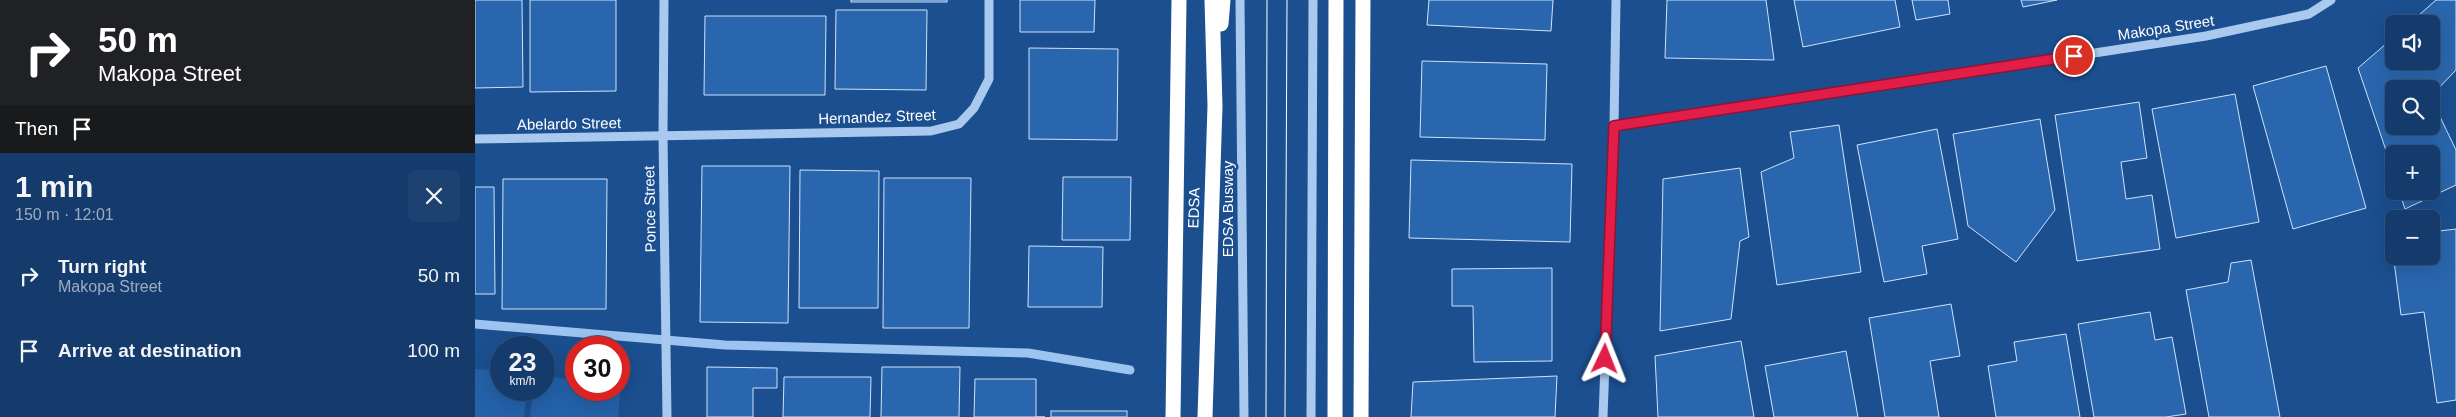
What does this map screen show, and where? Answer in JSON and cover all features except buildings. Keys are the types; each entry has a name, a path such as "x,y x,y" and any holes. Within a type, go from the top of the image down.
{"highway":[{"path":"1173,417 1179,0"},
{"name":"EDSA","path":"1205,417 1215,106 1212,0"},
{"path":"1215,106 1223,0"},
{"path":"1335,417 1336,0"},
{"path":"1361,417 1363,0"}],"street":[{"name":"Ponce Street","path":"664,0 663,136 667,417"},
{"name":"Hernandez Street","path":"663,136 931,131 959,124 974,108 989,79 989,0"},
{"name":"EDSA Busway","path":"1240,0 1244,417"},
{"path":"1311,417 1313,0"},
{"path":"1603,417 1614,126 1616,0"},
{"name":"Makopa Street","path":"1614,126 2206,36 2309,14 2331,0"},
{"name":"Abelardo Street","path":"475,139 663,136"}],"shaded area":[{"path":"475,369 490,370 490,401 526,401 524,417 475,417"},
{"path":"555,377 565,379 565,401 619,401 618,417 530,417 532,401 555,401"}],"waterway":[{"path":"475,324 725,345 1028,353 1130,370"}],"tram line":[{"path":"1266,417 1267,0"},
{"path":"1285,417 1287,0"}],"route":[{"path":"1605,359 1614,126 2074,56"}]}
